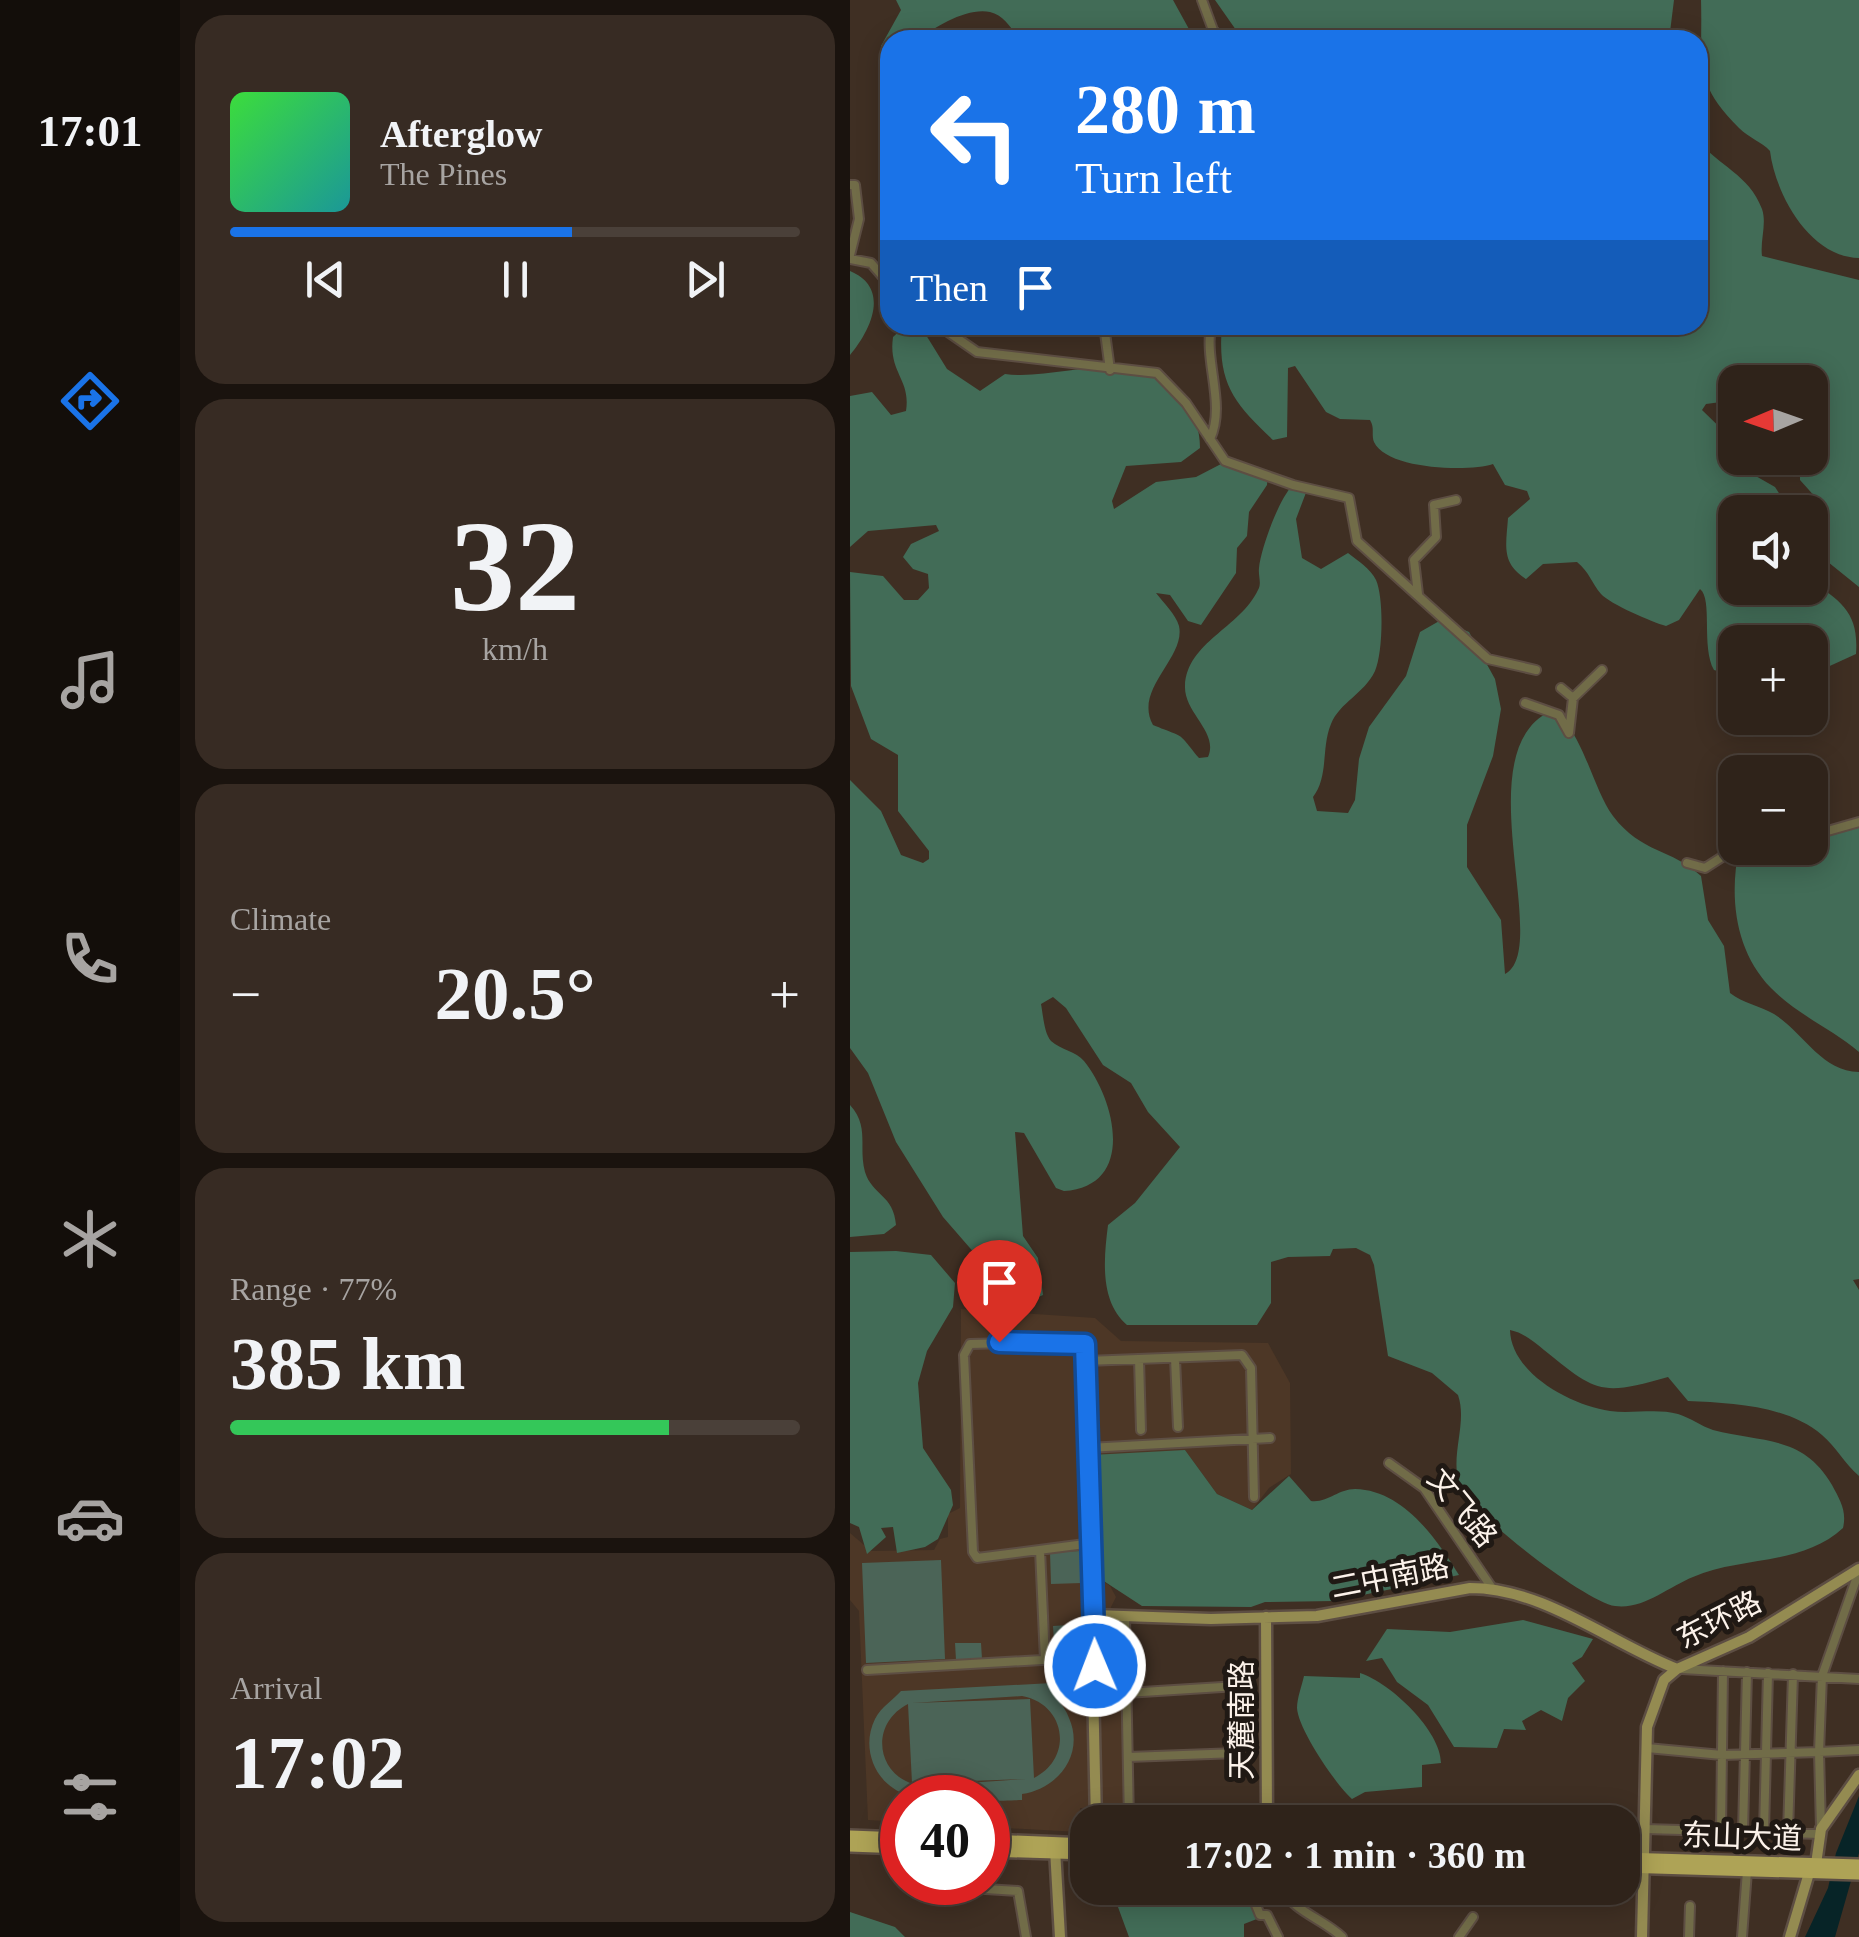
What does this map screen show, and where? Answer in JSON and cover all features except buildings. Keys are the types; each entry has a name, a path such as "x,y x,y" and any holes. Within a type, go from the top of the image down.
{"main road":[{"path":"850,1836 880,1837"},
{"path":"1010,1843 1070,1851"},
{"path":"850,1846 880,1847"},
{"path":"1010,1850 1070,1846"},
{"name":"东山大道","path":"1640,1862 1747,1871 1793,1868"},
{"name":"东山大道","path":"1640,1864 1793,1868 1859,1865"},
{"name":"东山大道","path":"1812,1868 1859,1874"}],"street":[{"path":"1202,0 1212,30"},
{"path":"850,186 855,186 859,218 850,257 871,263 880,273"},
{"path":"952,335 977,352 1157,373 1225,460 1293,485 1349,498 1358,542 1488,659 1536,670"},
{"path":"1105,335 1110,370"},
{"path":"1208,335 1216,425 1210,439"},
{"path":"1418,594 1414,560 1436,536 1434,506 1456,500"},
{"path":"1525,703 1558,715 1569,733 1573,698 1602,670"},
{"path":"1561,688 1573,698"},
{"path":"1828,831 1859,822"},
{"path":"1687,862 1705,868 1718,860"},
{"path":"1092,1549 1085,1544 977,1558 973,1552 964,1355 970,1344 1083,1341 1086,1361 1088,1448 1092,1549 1094,1614 1096,1805"},
{"path":"1086,1361 1242,1355 1251,1368 1254,1496"},
{"path":"1175,1358 1178,1427"},
{"path":"1139,1360 1142,1430"},
{"path":"1088,1448 1270,1438"},
{"name":"文飞路","path":"1389,1463 1424,1488 1492,1588"},
{"path":"1040,1550 1045,1660"},
{"path":"1790,1937 1821,1832 1822,1676 1859,1570"},
{"name":"东环路","path":"1642,1937 1649,1712 1664,1680 1678,1668 1750,1637 1859,1570"},
{"name":"二中南路","path":"1094,1614 1317,1616 1470,1588 1492,1588 1542,1605 1678,1668"},
{"path":"1125,1617 1129,1805"},
{"name":"天麓南路","path":"1266,1617 1267,1805"},
{"path":"867,1670 1094,1657"},
{"path":"1678,1668 1859,1679"},
{"path":"1721,1831 1723,1671"},
{"path":"1743,1832 1746,1672"},
{"path":"1764,1832 1768,1673"},
{"path":"1788,1833 1792,1674"},
{"path":"1126,1693 1238,1686"},
{"path":"1646,1748 1722,1755 1859,1750"},
{"path":"1128,1758 1238,1753"},
{"path":"1821,1832 1859,1775"},
{"path":"1644,1829 1821,1832"},
{"path":"1055,1848 1060,1937"},
{"path":"1742,1937 1747,1871"},
{"path":"1010,1891 1018,1891 1026,1937"},
{"path":"1256,1905 1260,1915 1267,1915 1278,1937"},
{"path":"1292,1905 1324,1920 1342,1937"},
{"path":"1689,1937 1690,1906"},
{"path":"1459,1937 1473,1917"}],"shaded area":[{"path":"961,1309 1095,1318 1121,1341 1268,1343 1290,1383 1291,1474 1269,1488 1252,1510 1217,1494 1185,1450 1096,1576 1110,1586 1116,1597 1111,1607 1110,1629 1120,1629 1124,1805 1070,1805 1070,1832 1010,1828 1010,1775 880,1775 880,1821 868,1820 859,1611 850,1600 850,1533 871,1551 934,1550 940,1539 948,1537 948,1514 960,1508"}],"green space":[{"path":"896,0 1173,0 1190,30 1013,30 999,16 982,11 952,19 933,30 890,30 901,10"},
{"path":"1215,0 1674,0 1670,30 1236,30"},
{"path":"1701,0 1859,0 1859,258 1825,247 1798,220 1779,185 1770,151 1739,128 1714,97 1708,85 1708,30 1702,30"},
{"path":"1708,150 1756,197 1763,215 1762,256 1859,280 1859,587 1828,562 1828,495 1813,495 1800,480 1800,475 1828,475 1828,365 1718,365 1718,402 1706,404 1702,410 1718,426 1718,475 1754,475 1775,487 1780,495 1718,495 1718,605 1828,605 1828,594 1851,618 1856,654 1828,667 1828,625 1718,625 1718,671 1714,670 1708,649 1706,603 1700,589 1679,620 1666,626 1606,598 1577,562 1543,564 1526,579 1512,567 1506,537 1508,518 1530,499 1527,491 1505,485 1493,464 1449,468 1395,458 1374,442 1370,420 1340,419 1326,412 1295,366 1288,368 1287,437 1273,440 1238,402 1222,362 1222,335 1708,335"},
{"path":"850,271 863,278 874,298 865,334 850,355"},
{"path":"926,335 947,369 980,391 1005,374 1103,367 1151,370 1170,380 1191,409 1200,448 1181,462 1126,466 1112,501 1114,509 1156,482 1196,477 1221,464 1268,471 1267,485 1249,512 1247,536 1237,548 1236,573 1201,625 1188,621 1170,595 1156,593 1177,622 1179,638 1150,699 1153,725 1180,736 1199,758 1208,757 1209,739 1186,696 1188,671 1204,646 1239,615 1258,590 1267,535 1295,483 1307,490 1296,519 1302,558 1321,569 1348,553 1374,576 1381,612 1380,652 1375,671 1335,716 1328,733 1321,780 1313,797 1317,811 1348,813 1355,800 1359,759 1369,727 1406,676 1420,632 1441,620 1469,632 1495,679 1501,709 1493,756 1467,825 1467,867 1501,920 1505,974 1517,957 1520,928 1511,805 1514,765 1526,733 1551,711 1562,719 1579,743 1613,816 1635,837 1701,876 1708,920 1724,946 1730,993 1774,1014 1834,1065 1859,1072 1859,1279 1853,1280 1859,1290 1859,1476 1822,1435 1792,1417 1758,1408 1688,1401 1668,1377 1628,1387 1601,1387 1576,1375 1528,1338 1510,1330 1520,1360 1532,1373 1578,1402 1610,1411 1678,1414 1713,1430 1795,1449 1821,1469 1832,1485 1843,1511 1843,1528 1809,1549 1712,1570 1635,1605 1615,1606 1556,1573 1506,1535 1468,1499 1457,1475 1461,1417 1458,1395 1432,1373 1388,1356 1370,1255 1356,1248 1333,1249 1330,1256 1288,1257 1271,1262 1271,1303 1257,1325 1127,1325 1112,1304 1105,1278 1108,1225 1135,1203 1180,1147 1148,1112 1131,1083 1103,1065 1066,1008 1053,997 1041,1004 1047,1033 1055,1044 1081,1058 1095,1077 1111,1118 1113,1138 1111,1158 1102,1174 1087,1186 1064,1191 1056,1188 1024,1133 1015,1132 1023,1236 1038,1258 1043,1295 1029,1301 1004,1268 976,1255 943,1217 896,1142 868,1073 850,1048 850,780 881,811 901,855 923,863 929,859 929,851 898,811 898,755 871,739 851,686 850,572 883,576 904,600 918,600 929,588 928,574 913,569 903,557 911,544 939,531 936,525 868,531 850,547 850,396 872,392 891,415 906,411 905,391 892,349 893,337"},
{"path":"1859,818 1859,1052 1771,988 1749,957 1735,904 1736,865 1828,865 1828,831"},
{"path":"850,1105 862,1129 868,1180 894,1215 896,1225 884,1234 850,1237"},
{"path":"850,1252 931,1255 955,1283 953,1307 927,1351 918,1383 923,1448 951,1490 953,1505 938,1539 925,1547 897,1553 893,1527 881,1528 886,1537 867,1554 859,1527 850,1523"},
{"path":"1185,1450 1217,1494 1252,1510 1289,1476 1311,1501 1355,1489 1388,1498 1429,1532 1459,1575 1334,1601 1265,1602 1251,1607 1142,1606 1096,1576 1091,1455"},
{"path":"1081,1551 1082,1583 1051,1584 1050,1552"},
{"path":"941,1560 945,1659 866,1663 862,1563"},
{"path":"1523,1620 1593,1639 1582,1657 1572,1663 1585,1681 1568,1698 1562,1721 1541,1710 1522,1721 1526,1730 1504,1729 1497,1748 1454,1747 1428,1705 1397,1682 1382,1658 1366,1661 1387,1629 1450,1632"},
{"path":"1084,1624 1085,1657 1055,1658 1053,1626"},
{"path":"955,1643 981,1643 982,1659 956,1660"},
{"path":"1360,1673 1399,1697 1433,1737 1441,1763 1422,1765 1422,1787 1365,1792 1352,1799 1311,1742 1297,1708 1304,1676 1360,1678"},
{"path":"1052,1683 1073,1731 1071,1757 1057,1777 1022,1794 1022,1800 1010,1800 1010,1780 1027,1779 1010,1780 1010,1775 912,1775 908,1704 895,1713 883,1738 887,1763 896,1775 880,1775 869,1742 884,1707 901,1691","holes":["1022,1696 1037,1701 1056,1720 1060,1733 1055,1758 1034,1778 1030,1699 912,1703"]},
{"path":"1117,1905 1259,1905 1267,1915 1244,1924 1244,1937 1129,1937"},
{"path":"850,1912 895,1927 905,1937 850,1937"}],"water":[{"path":"1859,1796 1859,1853 1835,1937 1805,1937 1828,1888 1836,1853"}],"route":[{"path":"999,1342 1085,1344 1095,1666"}]}
